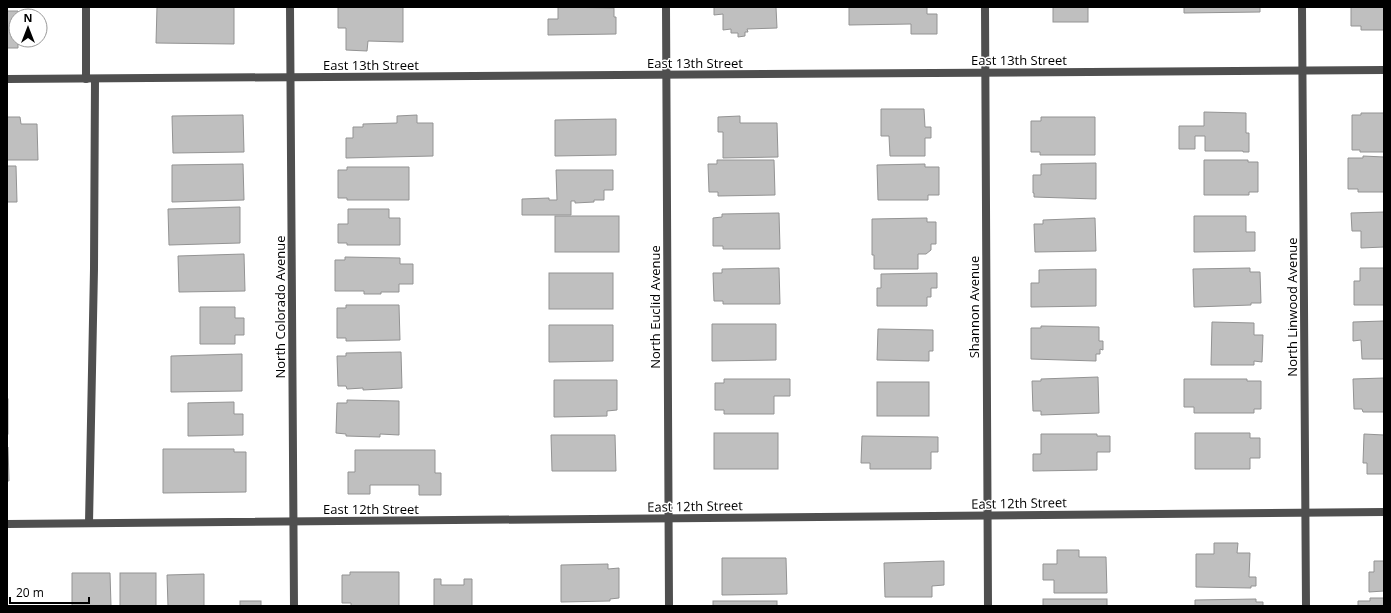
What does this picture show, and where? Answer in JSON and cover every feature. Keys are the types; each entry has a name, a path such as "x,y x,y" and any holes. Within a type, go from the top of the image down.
{"street":[{"path":"86,7 86,79"},
{"name":"North Colorado Avenue","path":"290,7 294,606"},
{"name":"North Euclid Avenue","path":"666,7 669,606"},
{"name":"Shannon Avenue","path":"984,7 988,606"},
{"name":"North Linwood Avenue","path":"1302,7 1306,606"},
{"name":"East 13th Street","path":"7,79 1384,70"},
{"path":"89,523 94,269 95,79"},
{"name":"East 12th Street","path":"7,524 1384,512"}],"building":[{"path":"157,7 234,7 234,44 156,43"},
{"path":"338,7 403,7 403,42 368,41 367,51 346,50 346,28 338,28"},
{"path":"558,7 614,8 614,17 616,17 616,34 548,35 548,19 558,19"},
{"path":"714,7 776,7 777,28 747,29 748,32 745,32 745,36 738,37 738,33 731,33 731,29 723,30 723,14 714,15"},
{"path":"849,7 927,7 927,14 937,14 937,34 911,34 911,24 849,25"},
{"path":"1053,7 1088,7 1088,22 1053,22"},
{"path":"1184,7 1260,7 1260,12 1184,13"},
{"path":"1351,7 1384,7 1384,30 1361,30 1361,26 1351,26"},
{"path":"7,11 8,11 8,48"},
{"path":"881,109 924,109 925,127 931,127 931,138 925,138 925,156 890,156 889,136 881,136"},
{"path":"1204,112 1246,113 1246,133 1249,133 1249,152 1205,151 1205,136 1195,136 1195,149 1179,149 1179,126 1204,126"},
{"path":"1361,113 1384,113 1384,152 1360,152 1360,150 1352,150 1352,115 1361,115"},
{"path":"243,115 244,152 173,153 172,116"},
{"path":"417,115 417,123 433,123 433,156 346,158 346,138 353,138 353,127 363,127 363,124 397,123 397,116"},
{"path":"740,116 740,123 777,123 778,157 723,158 723,132 718,132 718,117"},
{"path":"7,117 20,117 21,124 37,124 38,160 7,160"},
{"path":"1041,117 1095,117 1095,155 1040,155 1040,152 1031,152 1031,121 1041,121"},
{"path":"616,119 616,155 555,156 555,120"},
{"path":"1363,156 1384,157 1384,192 1358,192 1358,189 1348,189 1348,158 1363,158"},
{"path":"717,160 774,160 775,195 718,196 718,192 709,192 708,164 717,164"},
{"path":"1204,160 1248,160 1248,162 1258,162 1258,192 1249,192 1249,195 1204,195"},
{"path":"1096,163 1096,199 1034,197 1033,175 1041,175 1041,164"},
{"path":"243,164 244,200 172,202 172,165"},
{"path":"925,164 925,167 939,167 939,195 928,195 928,200 878,200 877,165"},
{"path":"7,166 16,166 17,202 7,202"},
{"path":"347,167 409,167 409,200 347,200 347,198 338,198 338,170 347,170"},
{"path":"556,170 613,170 613,190 604,190 604,200 575,203 575,201 571,201 571,215 522,215 522,199 549,198 549,200 557,200"},
{"path":"240,207 240,243 169,245 168,209"},
{"path":"348,209 389,209 389,218 400,218 400,245 347,245 347,243 338,243 338,224 348,224"},
{"path":"1384,212 1384,247 1361,248 1361,231 1352,231 1351,213"},
{"path":"779,213 780,249 723,249 723,246 713,246 713,218 722,217 722,214"},
{"path":"555,216 619,216 619,252 555,252"},
{"path":"1194,216 1246,216 1246,232 1255,232 1255,251 1194,252"},
{"path":"927,218 927,222 936,222 936,244 931,244 931,250 926,254 918,254 918,269 874,269 874,255 872,255 872,219"},
{"path":"1095,218 1096,251 1035,252 1034,224 1043,224 1043,220"},
{"path":"244,254 245,291 179,292 178,256"},
{"path":"345,257 400,258 400,264 413,264 413,284 399,284 399,292 381,292 381,294 364,294 364,291 335,291 335,260 345,260"},
{"path":"779,268 780,304 723,304 723,301 714,301 713,273 722,273 722,269"},
{"path":"1250,268 1250,272 1260,272 1261,303 1251,303 1251,305 1194,307 1193,269"},
{"path":"1360,268 1384,268 1384,305 1354,305 1354,281 1360,281"},
{"path":"1096,269 1096,306 1031,307 1031,283 1039,283 1039,270"},
{"path":"549,273 613,273 613,309 549,309"},
{"path":"937,273 937,288 931,288 931,297 927,297 927,306 877,306 877,288 881,288 881,274"},
{"path":"346,305 399,305 400,340 346,341 346,338 337,338 337,308 346,308"},
{"path":"200,307 235,307 235,318 244,318 244,335 235,335 235,344 200,344"},
{"path":"1384,321 1384,359 1362,359 1361,340 1353,341 1353,322"},
{"path":"1212,322 1254,323 1254,335 1263,335 1262,362 1254,361 1254,365 1211,365"},
{"path":"712,324 776,324 776,360 712,361"},
{"path":"549,325 613,325 613,361 549,362"},
{"path":"1041,326 1099,327 1099,341 1103,341 1103,350 1100,349 1100,354 1096,354 1096,361 1031,359 1031,328 1041,328"},
{"path":"878,329 933,330 933,351 929,351 929,361 877,360"},
{"path":"401,352 402,388 363,390 363,388 347,389 346,386 338,386 337,356 346,356 346,353"},
{"path":"242,354 242,391 171,392 171,356"},
{"path":"1098,377 1099,413 1041,415 1041,411 1033,411 1032,381 1041,381 1041,379"},
{"path":"1384,378 1384,412 1363,412 1362,409 1354,409 1353,379"},
{"path":"724,379 790,379 790,396 774,396 774,414 724,414 724,410 715,410 715,383 724,383"},
{"path":"1184,379 1247,379 1247,381 1261,381 1261,409 1254,409 1254,413 1194,413 1194,407 1184,407"},
{"path":"554,380 617,380 617,410 607,411 607,416 554,417"},
{"path":"877,382 929,382 929,416 877,416"},
{"path":"8,399 8,434 7,434"},
{"path":"347,400 399,401 399,435 380,434 380,437 346,436 346,434 336,433 337,403 347,403"},
{"path":"234,402 234,414 243,414 243,435 188,436 188,403"},
{"path":"714,433 778,433 778,469 714,469"},
{"path":"1195,433 1250,433 1250,438 1260,438 1260,458 1250,458 1250,469 1195,469"},
{"path":"1041,434 1097,434 1097,436 1110,436 1110,452 1097,452 1097,470 1033,471 1033,454 1041,454"},
{"path":"1364,434 1384,435 1384,474 1367,474 1367,463 1363,463"},
{"path":"551,435 615,435 616,471 552,471"},
{"path":"862,436 938,437 938,452 931,452 931,469 870,469 870,463 861,463"},
{"path":"8,447 9,481 7,481"},
{"path":"163,449 234,449 234,452 246,452 246,492 163,493"},
{"path":"355,450 435,450 435,473 441,473 441,495 419,495 419,485 370,485 370,494 348,494 348,472 355,472"},
{"path":"1214,543 1238,543 1237,553 1250,553 1249,577 1256,577 1256,586 1251,586 1251,588 1196,587 1196,554 1214,554"},
{"path":"1057,550 1079,550 1079,557 1106,557 1107,593 1054,593 1054,580 1043,580 1043,564 1057,564"},
{"path":"722,558 786,558 787,594 722,595"},
{"path":"944,561 944,585 932,586 932,597 885,597 884,563"},
{"path":"1374,561 1384,561 1384,591 1369,592 1369,572 1374,572"},
{"path":"608,564 608,569 619,568 619,598 610,599 610,601 561,602 561,565"},
{"path":"350,572 399,572 399,606 351,606 351,603 342,603 342,575 350,575"},
{"path":"72,573 110,573 111,606 72,606"},
{"path":"120,573 156,573 156,606 120,606"},
{"path":"204,574 204,606 168,606 167,575"},
{"path":"434,579 441,579 441,585 464,585 464,579 472,579 472,606 434,606"},
{"path":"1370,598 1384,598 1384,606 1358,606 1358,601 1370,601"},
{"path":"1043,599 1107,599 1107,606 1043,606"},
{"path":"1256,599 1256,602 1263,602 1263,606 1195,606 1195,600"},
{"path":"240,601 261,601 261,606 240,606"},
{"path":"713,601 777,601 777,606 713,606"}]}
